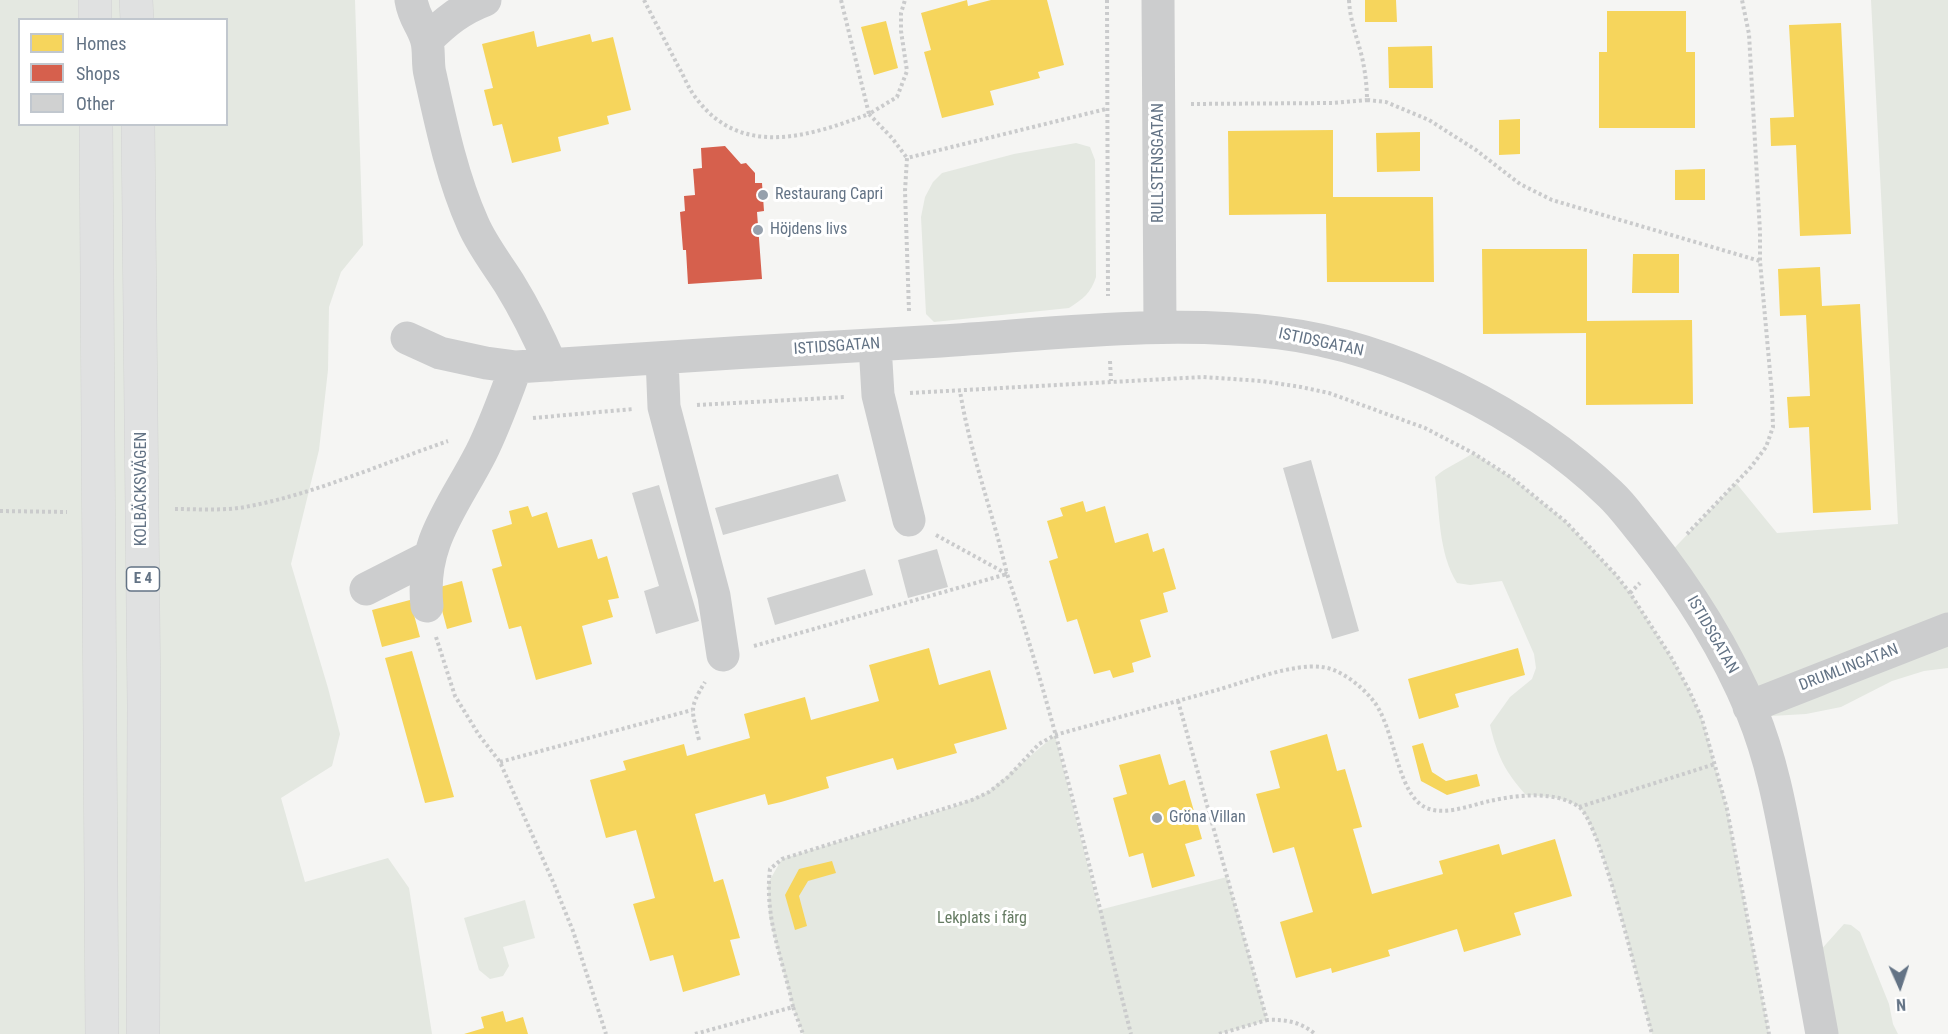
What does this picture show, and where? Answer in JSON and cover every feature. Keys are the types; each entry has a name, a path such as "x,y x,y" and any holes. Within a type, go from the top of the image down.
{"highway":[{"path":"95,0 95,18"},
{"path":"136,0 136,18"},
{"path":"96,126 102,1034"},
{"name":"KOLBÄCKSVÄGEN","path":"138,126 144,705 143,1034"}],"street":[{"path":"411,0 414,14 427,40 427,63 432,86 466,207 474,227 511,286 551,365"},
{"path":"427,40 450,18 485,0"},
{"name":"RULLSTENSGATAN","path":"1158,0 1160,327"},
{"name":"ISTIDSGATAN","path":"407,338 440,353 516,367 1160,327 1278,333 1312,339 1386,359 1442,381 1560,451 1613,496 1664,559 1705,617 1734,671 1749,707 1777,795 1822,1034"},
{"path":"875,345 878,395 909,520"},
{"path":"662,358 664,407 714,596 723,655"},
{"path":"427,606 424,585 429,557 437,533 489,435 516,367"},
{"path":"366,589 429,557"},
{"name":"DRUMLINGATAN","path":"1749,707 1948,629"}],"path":[{"path":"644,0 696,99 718,121 732,128 763,137 791,137 819,132 869,114 897,97 907,71 901,31 901,13 905,0"},
{"path":"842,0 869,114 907,158 905,191 910,343"},
{"path":"1107,0 1106,109 1111,381 1203,377 1272,382 1352,400 1425,428 1473,453 1512,478 1566,522 1630,593 1671,657 1702,719 1734,841 1769,1034"},
{"path":"1349,0 1354,35 1366,77 1367,100"},
{"path":"1630,593 1751,467 1766,447 1773,427 1760,261 1749,34 1742,0"},
{"path":"1159,104 1333,104 1367,100 1386,102 1429,120 1476,150 1520,184 1552,200 1760,261"},
{"path":"907,158 1106,109"},
{"path":"960,391 963,413 1007,574 1025,628 1055,735 1131,1034"},
{"path":"0,511 77,512"},
{"path":"909,520 1007,574"},
{"path":"699,740 692,710 696,697 723,655 1007,574"},
{"path":"427,606 455,696 479,735 500,762 573,931 606,1034"},
{"path":"803,1034 769,917 770,869 782,859 972,800 988,792 1008,777 1039,744 1055,735 1279,672 1322,666 1351,680 1373,699 1383,714 1407,784 1421,804 1442,811 1526,795 1544,796 1579,807 1588,818 1604,858 1652,1034"},
{"path":"1178,701 1267,1020"},
{"path":"500,762 692,710"},
{"path":"1579,807 1715,764"},
{"path":"695,1034 794,1007"},
{"path":"1219,1034 1267,1020 1283,1019 1309,1029 1315,1034"}],"green space":[{"path":"0,0 355,0 363,245 341,272 329,307 328,370 319,450 291,564 340,734 332,766 281,798 305,882 388,858 409,888 432,1034 0,1034"},
{"path":"1871,0 1948,0 1948,668 1924,671 1892,681 1841,707 1806,714 1754,717 1664,559 1736,483 1777,533 1898,524"},
{"path":"1076,143 1090,147 1095,160 1096,277 1089,291 1069,308 934,322 926,314 921,217 925,197 933,182 942,173 1014,154"},
{"path":"1473,453 1512,478 1566,522 1616,575 1671,657 1689,690 1702,719 1727,809 1769,1034 1652,1034 1610,877 1588,820 1579,807 1567,801 1526,795 1512,779 1503,763 1490,725 1510,697 1532,679 1536,668 1534,654 1502,581 1470,585 1457,583 1446,558 1435,477"},
{"name":"Lekplats i färg","path":"1055,735 1099,910 1227,877 1267,1020 1219,1034 803,1034 793,1007 769,917 768,883 782,859 953,807 988,792"},
{"path":"525,900 535,938 503,947 509,966 503,976 490,979 479,970 464,918"},
{"path":"1844,924 1851,925 1860,932 1889,1004 1893,1024 1898,1034 1822,1034 1809,963"}],"building: Homes":[{"path":"967,0 968,6 991,0 1047,0 1064,65 1038,72 1040,78 990,91 994,105 942,118 924,52 931,50 921,13"},
{"path":"1365,0 1396,0 1397,22 1365,22"},
{"path":"1607,11 1686,11 1686,52 1695,52 1695,128 1599,128 1599,52 1607,52"},
{"path":"886,21 898,68 874,75 861,27"},
{"path":"1841,23 1851,234 1800,236 1796,145 1771,146 1770,118 1794,117 1789,25"},
{"path":"534,31 537,47 590,34 592,42 613,37 631,110 607,116 609,124 558,137 561,151 512,163 502,124 493,126 484,90 493,88 482,44"},
{"path":"1432,46 1433,88 1389,88 1388,47"},
{"path":"1520,119 1520,154 1499,155 1499,120"},
{"path":"1333,130 1333,197 1433,197 1434,282 1327,282 1326,214 1229,215 1228,131"},
{"path":"1420,132 1420,171 1377,172 1376,133"},
{"path":"1705,169 1705,200 1675,200 1675,170"},
{"path":"1482,249 1587,249 1587,321 1692,320 1693,404 1586,405 1586,333 1483,334"},
{"path":"1633,254 1679,254 1679,293 1632,293"},
{"path":"1820,267 1822,306 1860,304 1871,510 1813,513 1809,427 1789,428 1787,397 1810,396 1806,315 1780,316 1778,269"},
{"path":"1083,501 1086,512 1105,506 1115,543 1148,533 1153,552 1164,548 1176,589 1163,593 1168,612 1140,620 1151,657 1132,663 1134,672 1113,678 1110,670 1094,674 1077,619 1067,622 1049,561 1058,558 1047,521 1063,516 1060,508"},
{"path":"528,506 532,517 547,512 558,548 592,539 598,559 607,556 619,598 608,600 613,617 582,626 592,664 536,680 521,626 509,629 492,569 502,566 492,530 512,524 509,511"},
{"path":"462,581 472,622 447,629 436,588"},
{"path":"410,600 420,637 382,647 372,610"},
{"path":"929,648 939,685 990,670 1007,729 954,744 957,753 897,770 893,758 826,777 829,788 781,802 768,805 765,794 695,814 714,882 723,879 740,938 730,940 740,975 683,992 673,955 650,961 633,904 655,898 636,830 606,838 590,780 626,770 623,761 684,744 687,756 750,738 744,714 805,697 811,720 879,701 869,665"},
{"path":"1518,648 1525,675 1455,694 1459,707 1419,719 1408,679"},
{"path":"412,651 454,797 425,803 385,658"},
{"path":"1327,734 1337,771 1345,769 1362,827 1353,829 1372,894 1443,874 1439,861 1499,844 1502,855 1555,839 1572,896 1514,913 1521,935 1464,952 1457,929 1388,950 1390,956 1332,973 1331,968 1296,978 1280,922 1313,912 1294,847 1273,853 1256,794 1280,788 1270,751"},
{"path":"1423,743 1432,772 1446,781 1477,774 1480,786 1447,795 1421,781 1412,746"},
{"name":"Gröna Villan","path":"1160,754 1169,785 1185,780 1202,839 1185,844 1195,876 1152,888 1143,853 1129,857 1113,798 1127,794 1119,765"},
{"path":"832,861 836,873 808,881 799,896 807,926 795,930 785,895 799,869"},
{"path":"503,1011 506,1022 523,1017 528,1034 464,1034 484,1028 481,1017"}],"building: Shops":[{"path":"725,146 741,164 746,163 755,173 755,183 762,183 764,211 757,212 762,279 688,284 680,212 685,211 684,196 695,195 693,169 702,168 701,148"}],"building: Other":[{"path":"1311,460 1359,631 1332,639 1283,468"},
{"path":"838,474 846,501 723,535 715,508"},
{"path":"659,485 699,621 656,634 644,591 659,586 632,493"},
{"path":"937,549 948,587 908,598 898,560"},
{"path":"865,569 873,595 775,625 767,598"}],"place":[{"name":"Restaurang Capri","path":"763,195"},
{"name":"Höjdens livs","path":"758,230"},
{"name":"Gröna Villan","path":"1157,818"}]}
